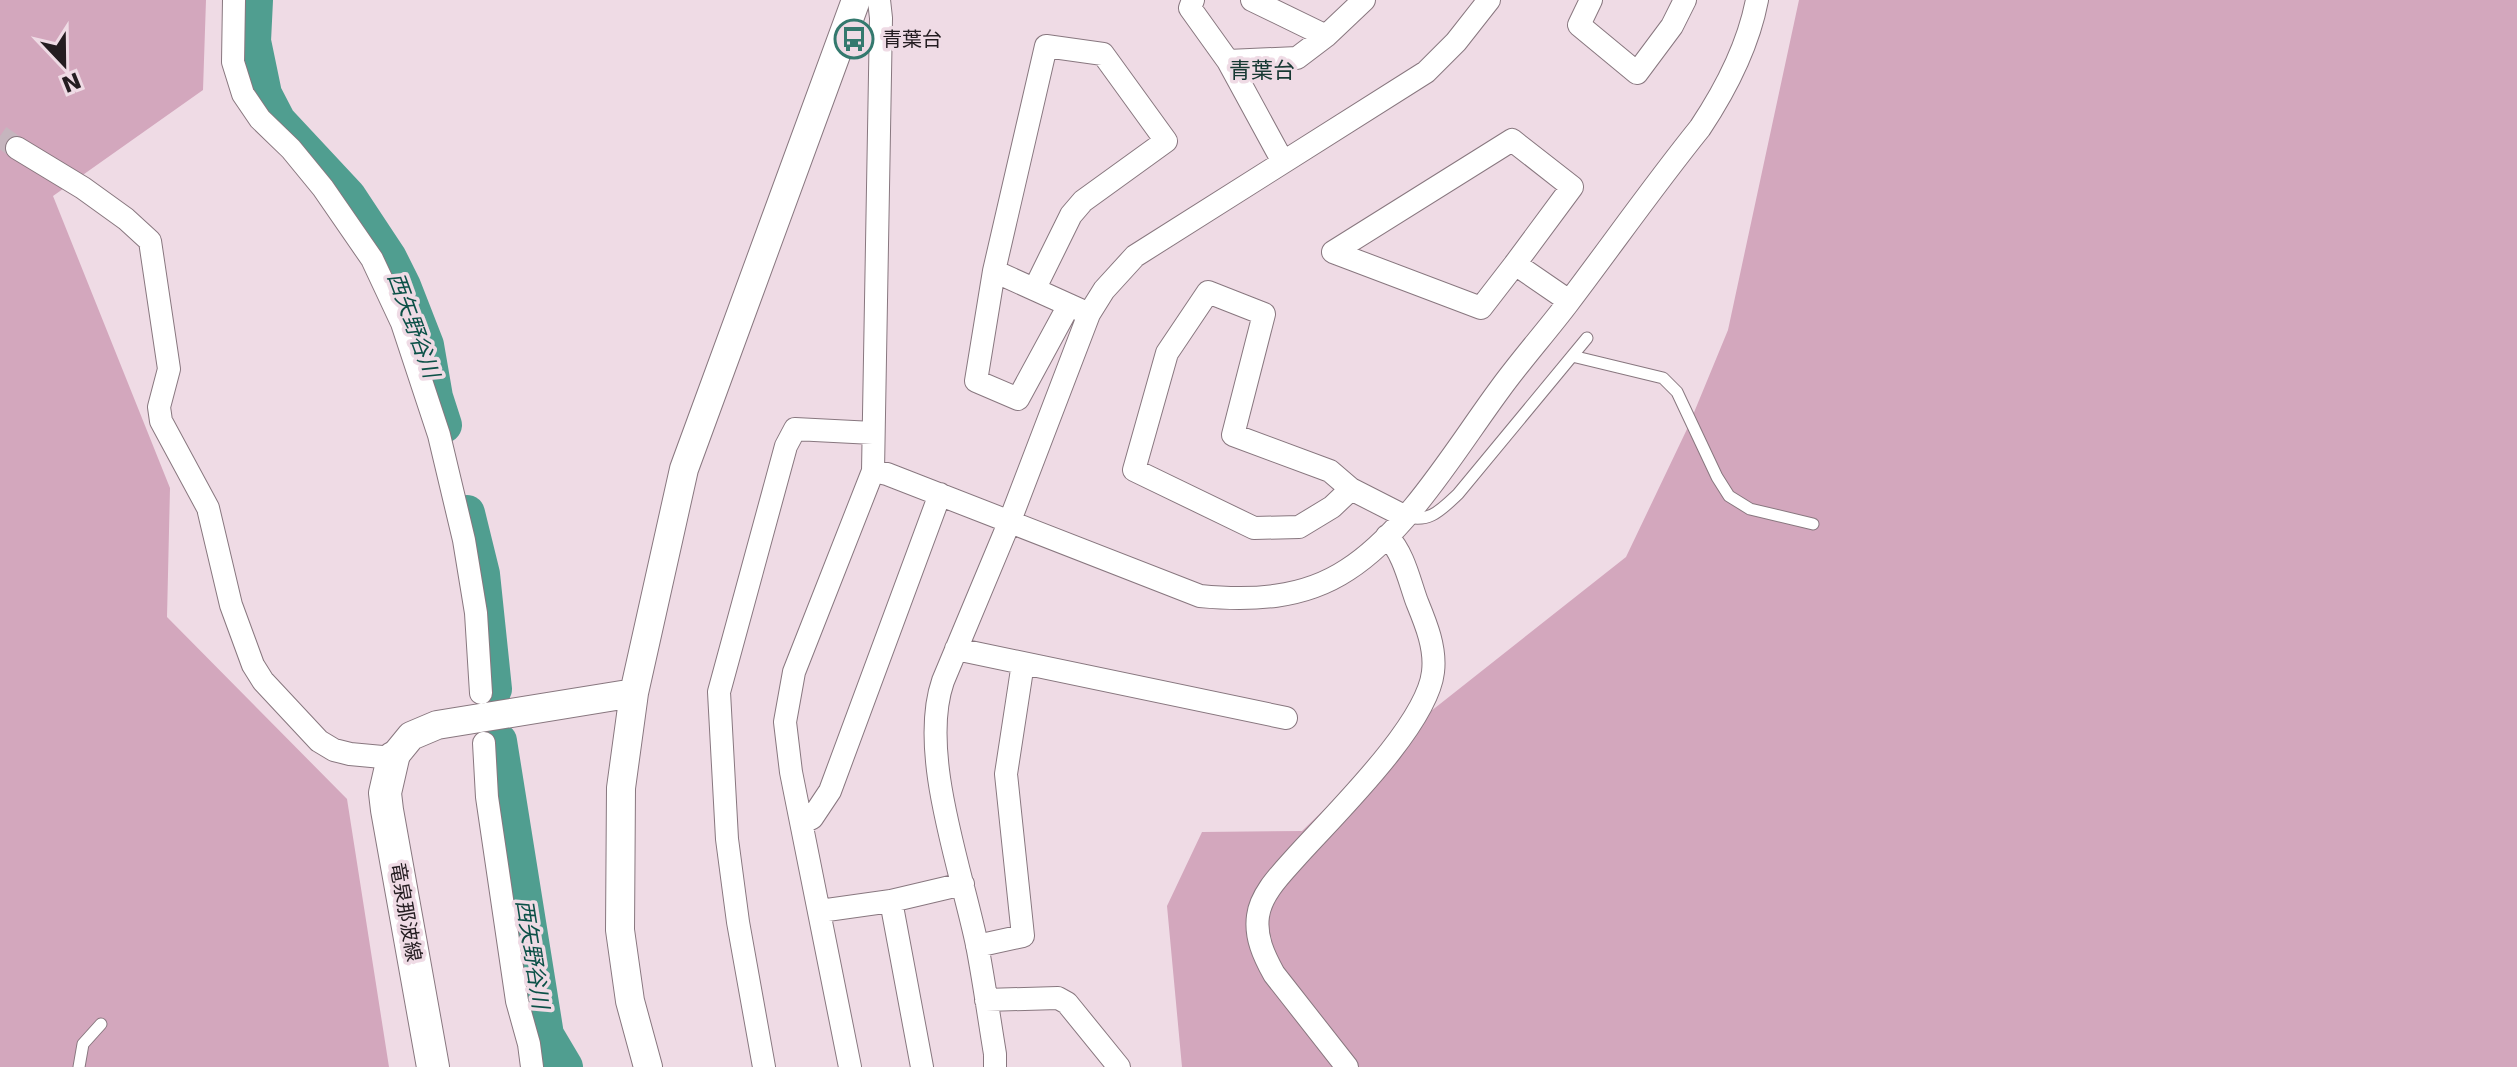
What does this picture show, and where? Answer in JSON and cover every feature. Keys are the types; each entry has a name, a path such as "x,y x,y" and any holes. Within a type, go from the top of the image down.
{"main road":[{"name":"竜泉那波線","path":"393,758 386,785 387,810 433,1067"}],"street":[{"path":"234,0 233,62 243,94 260,119 291,149 323,188 372,259 402,323 439,435 464,540 476,613 481,693"},
{"path":"648,1067 630,1001 619,905 621,788 634,693 684,469 856,0"},
{"path":"850,1067 786,743 788,698 794,672 873,471 879,0"},
{"path":"1193,0 1190,8 1228,61 1283,162"},
{"path":"1252,0 1326,36"},
{"path":"1228,61 1297,58 1364,0"},
{"path":"1035,288 1071,215 1083,201 1166,141 1103,54 1046,46 994,271 976,381 1018,399 1079,310 1104,290 1135,256 1426,72 1456,42 1489,0"},
{"path":"1591,0 1579,25 1637,73 1672,26 1685,0"},
{"path":"873,471 940,494 1200,596 1249,600 1290,594 1347,571 1387,536 1460,448 1500,389 1700,128 1722,95 1753,22 1757,0"},
{"path":"1512,140 1572,187 1515,264 1481,308 1333,252 1512,140"},
{"path":"17,148 83,188 150,241 169,369 159,407 161,421 208,508 231,605 253,665 263,681 319,741 334,750 350,754 393,758 411,736 437,725 634,693"},
{"path":"1515,264 1569,301"},
{"path":"994,271 1079,310"},
{"path":"1351,489 1332,507 1299,527 1254,528 1134,470 1167,353 1208,292 1264,314 1233,435 1330,471 1351,489 1404,516"},
{"path":"995,1067 977,946 944,798 935,719 937,699 1009,523 1079,310"},
{"path":"764,1067 738,922 727,839 719,692 786,446 795,429 873,433"},
{"path":"802,823 812,818 830,791 940,494"},
{"path":"1347,1067 1274,974 1262,950 1258,913 1273,884 1367,779 1421,711 1428,692 1433,672 1432,645 1401,556 1387,536"},
{"path":"956,649 1286,718"},
{"path":"977,946 1023,936 1006,774 1023,663"},
{"path":"484,743 487,797 517,1001 532,1067"},
{"path":"820,911 891,901 963,884"},
{"path":"891,901 922,1067"},
{"path":"986,1000 1058,998 1067,1003 1119,1067"}],"lane":[{"path":"1404,516 1426,519 1449,503 1587,338"},
{"path":"1572,356 1663,378 1677,392 1729,496 1750,509 1813,524"},
{"path":"79,1067 83,1044 101,1024"}],"shaded area":[{"path":"0,0 206,0 203,90 53,196 170,488 167,617 347,799 389,1067 0,1067"},
{"path":"1799,0 2517,0 2517,1067 1182,1067 1167,906 1202,832 1302,831 1402,734 1626,557 1688,427 1728,330"}],"waterway":[{"name":"西矢野谷川","path":"255,0 253,41 264,94 278,121 348,196 389,258 426,345 435,397 444,425"},
{"name":"西矢野谷川","path":"467,513 482,574 494,689"},
{"name":"西矢野谷川","path":"499,741 546,1035 565,1067"}],"tunnel":[{"path":"0,136 17,148"}],"place":[{"name":"青葉台","path":"854,39"}],"district":[{"name":"青葉台","path":"1262,70"}]}
